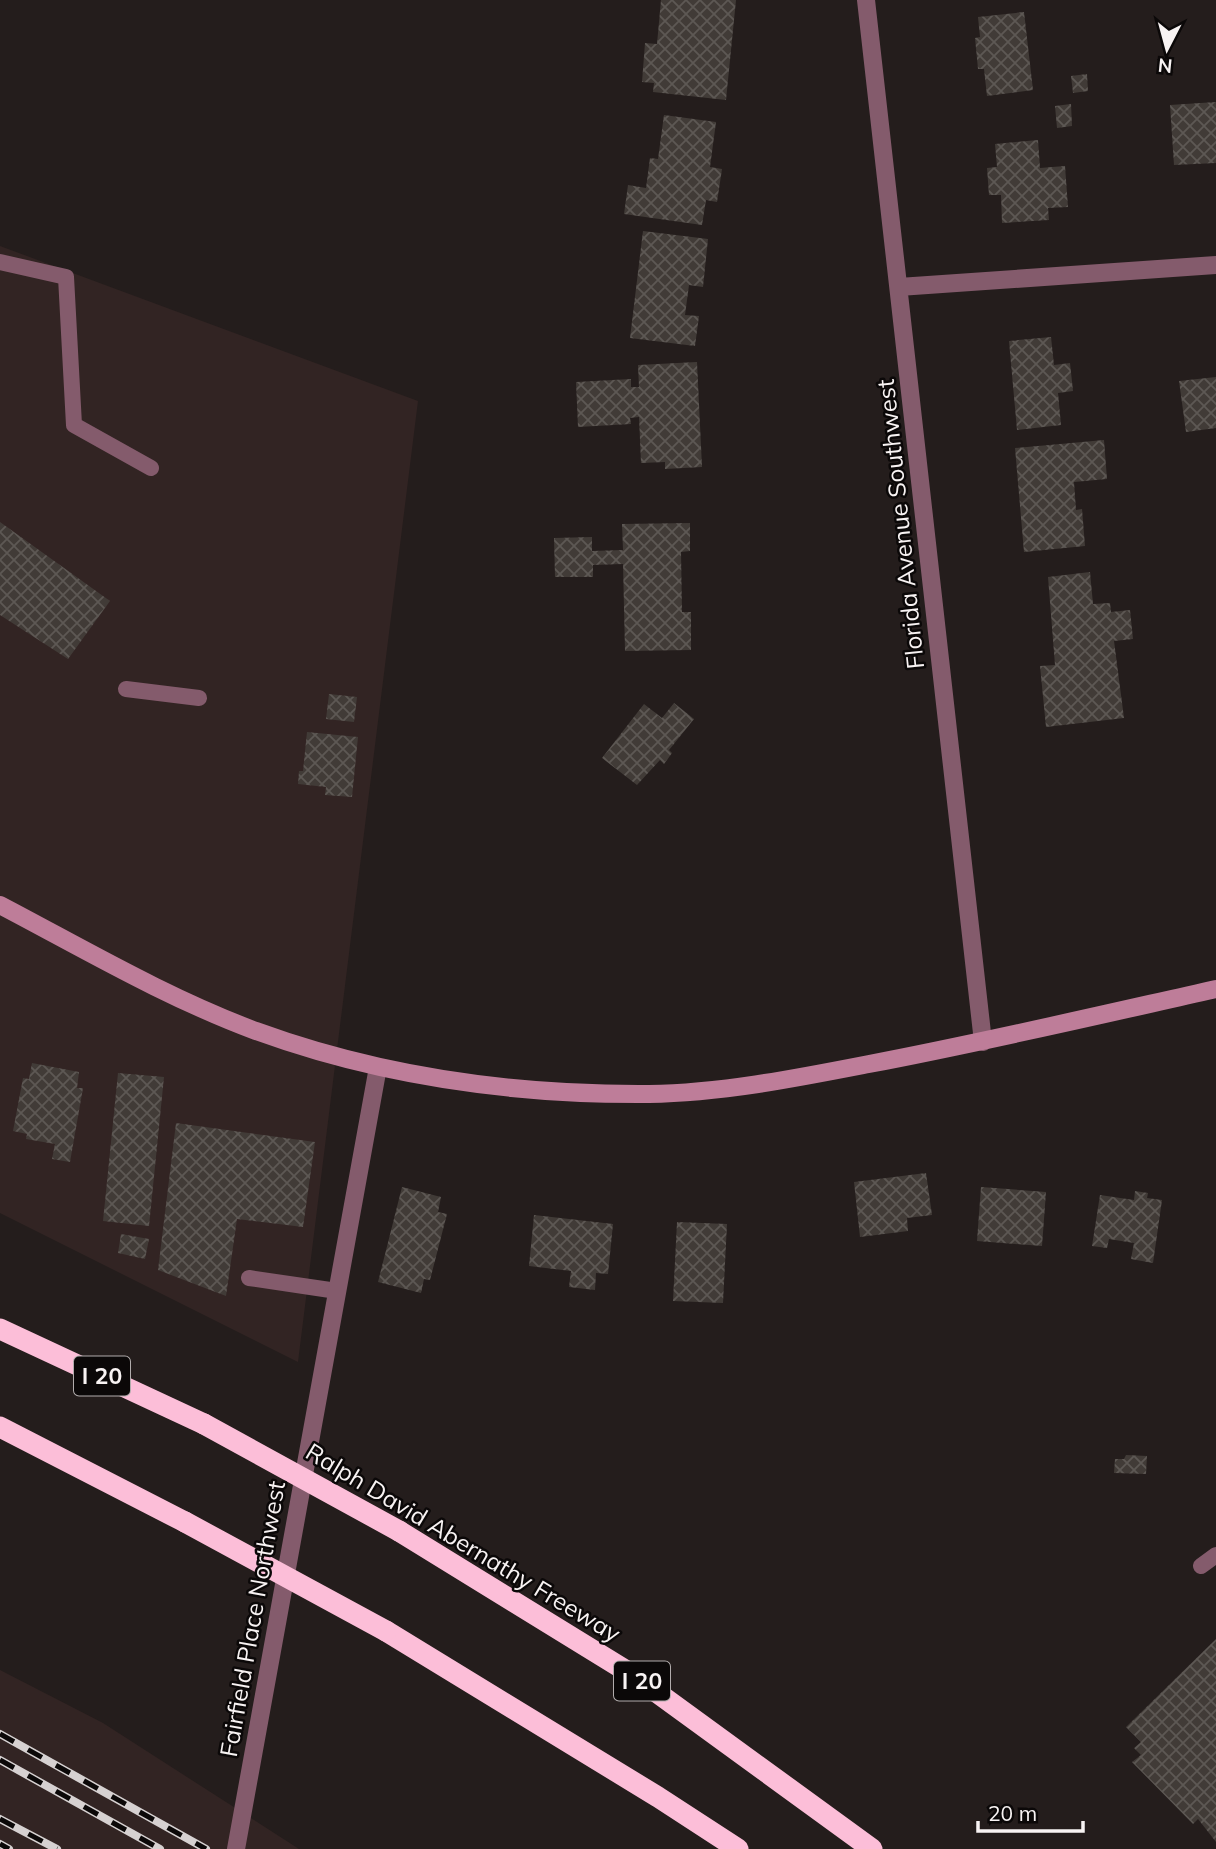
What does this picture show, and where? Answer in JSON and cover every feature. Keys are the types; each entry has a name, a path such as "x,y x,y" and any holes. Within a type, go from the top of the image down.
{"highway":[{"name":"Ralph David Abernathy Freeway","path":"0,1329 204,1424 399,1531 633,1675 872,1849"},
{"path":"0,1427 185,1522 386,1631 636,1783 738,1849"}],"main road":[{"path":"0,905 144,981 256,1031 377,1068 512,1090 652,1094 774,1082 983,1042 1216,989"}],"street":[{"name":"Florida Avenue Southwest","path":"866,0 983,1042"},
{"path":"899,287 1216,265"},
{"name":"Fairfield Place Northwest","path":"236,1849 377,1068"}],"lane":[{"path":"0,262 66,277 74,425 151,468"},
{"path":"126,689 200,698"},
{"path":"249,1278 337,1290"},
{"path":"1201,1566 1216,1555"}],"shaded area":[{"path":"0,246 418,401 298,1362 0,1213"},
{"path":"0,1670 103,1723 299,1849 0,1849"}],"building":[{"path":"661,0 736,0 726,100 653,92 654,83 642,82 645,43 657,44"},
{"path":"1024,12 1033,90 987,96 984,69 978,69 975,38 980,37 978,17"},
{"path":"1087,74 1088,91 1073,93 1071,76"},
{"path":"1216,102 1216,163 1174,165 1170,105"},
{"path":"1071,104 1072,126 1057,128 1055,106"},
{"path":"664,115 716,122 710,167 722,169 717,202 706,200 702,225 624,214 628,185 646,188 650,158 658,159"},
{"path":"1038,140 1040,168 1065,166 1068,207 1048,208 1049,220 1002,223 1001,195 989,195 987,168 997,167 995,144"},
{"path":"643,231 708,239 703,287 689,285 685,315 699,316 695,346 630,338"},
{"path":"1051,337 1054,365 1070,363 1073,391 1058,393 1061,425 1017,430 1009,341"},
{"path":"697,362 702,467 665,469 665,462 641,463 639,417 630,418 631,424 578,427 576,382 631,379 631,387 639,387 638,365"},
{"path":"1216,377 1216,428 1186,432 1179,381"},
{"path":"1104,440 1107,479 1074,482 1076,510 1082,509 1085,546 1024,552 1015,448"},
{"path":"0,522 110,601 68,659 0,615"},
{"path":"690,523 690,551 681,552 682,612 691,612 691,650 625,651 623,564 593,565 593,577 555,577 554,538 592,537 592,551 623,550 622,524"},
{"path":"1090,572 1093,604 1110,603 1111,612 1130,610 1133,639 1114,641 1124,718 1046,727 1040,666 1055,665 1048,577"},
{"path":"329,694 357,697 354,722 326,719"},
{"path":"674,703 694,719 669,750 672,753 664,764 660,760 637,785 602,758 644,704 662,718"},
{"path":"307,732 358,737 352,797 325,795 326,787 298,784 299,771 303,771"},
{"path":"32,1063 79,1072 77,1088 83,1088 70,1162 52,1159 55,1144 26,1139 27,1134 13,1131 23,1078 29,1079"},
{"path":"118,1073 164,1077 149,1226 103,1221"},
{"path":"176,1123 315,1142 303,1227 237,1219 226,1296 158,1270"},
{"path":"926,1173 932,1215 907,1218 908,1231 860,1237 854,1182"},
{"path":"402,1187 441,1197 438,1212 447,1214 430,1280 424,1279 421,1293 378,1282"},
{"path":"981,1187 1046,1192 1042,1246 977,1241"},
{"path":"1135,1191 1148,1193 1147,1198 1162,1200 1153,1263 1131,1259 1134,1243 1109,1239 1107,1248 1092,1246 1100,1195 1134,1200"},
{"path":"534,1215 613,1224 608,1274 596,1273 595,1290 569,1287 571,1271 529,1266"},
{"path":"677,1222 727,1224 723,1303 673,1301"},
{"path":"121,1234 149,1239 145,1259 118,1253"},
{"path":"1126,1455 1147,1456 1146,1474 1114,1473 1115,1459 1124,1459"},
{"path":"1216,1639 1216,1842 1198,1819 1193,1824 1132,1762 1141,1755 1134,1748 1141,1742 1126,1727"}],"railway":[{"path":"0,1734 206,1849"},
{"path":"0,1760 160,1849"},
{"path":"0,1819 57,1849"},
{"path":"0,1844 9,1849"}]}
